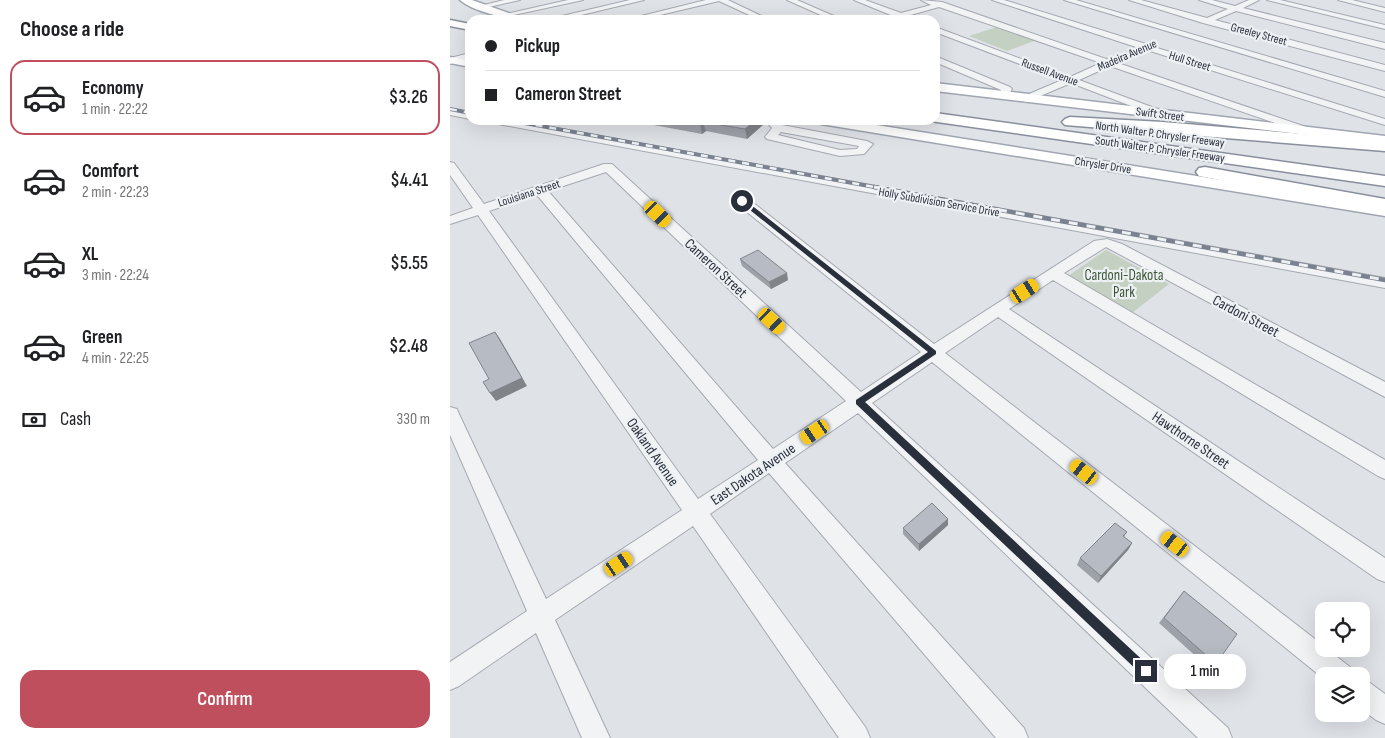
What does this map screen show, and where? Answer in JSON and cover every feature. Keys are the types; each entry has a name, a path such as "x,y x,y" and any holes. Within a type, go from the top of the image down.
{"highway":[{"path":"450,22 465,26"},
{"path":"940,105 1032,117"},
{"name":"South Walter P. Chrysler Freeway","path":"940,119 1385,180"},
{"name":"North Walter P. Chrysler Freeway","path":"1051,119 1346,158"},
{"path":"1070,122 1163,127 1385,146"},
{"path":"985,125 1092,150 1385,205"}],"main road":[{"path":"464,0 502,15"},
{"path":"451,60 465,59"},
{"name":"Swift Street","path":"940,88 1385,140"},
{"name":"Chrysler Drive","path":"852,125 1385,211"}],"street":[{"path":"480,7 516,0"},
{"path":"510,15 579,0"},
{"path":"584,0 608,14"},
{"path":"572,15 640,0"},
{"path":"651,15 716,0"},
{"path":"722,0 755,15"},
{"path":"791,0 827,15"},
{"path":"858,0 897,15"},
{"path":"925,0 1308,131"},
{"path":"904,15 955,0"},
{"name":"Hull Street","path":"996,0 1385,122"},
{"path":"1068,0 1385,94"},
{"name":"Greeley Street","path":"1133,0 1385,68"},
{"path":"1203,0 1385,46"},
{"name":"Madeira Avenue","path":"1026,98 1256,0"},
{"path":"1271,0 1385,27"},
{"path":"1342,0 1385,10"},
{"path":"673,10 683,15"},
{"name":"Russell Avenue","path":"940,31 1164,115"},
{"path":"940,61 1007,89 1004,96"},
{"path":"450,112 465,115"},
{"name":"Holly Subdivision Service Drive","path":"521,125 1385,283"},
{"path":"774,125 770,137 840,153 860,152 867,144 778,125"},
{"name":"Oakland Avenue","path":"450,166 856,738"},
{"name":"Louisiana Street","path":"450,220 608,167"},
{"name":"Cameron Street","path":"608,167 1218,738"},
{"path":"540,190 771,462 1014,738"},
{"path":"742,201 1330,667"},
{"name":"East Dakota Avenue","path":"450,677 998,309 1095,245 1107,243"},
{"name":"Cardoni Street","path":"1107,243 1385,390"},
{"path":"1052,274 1385,470"},
{"name":"Hawthorne Street","path":"998,309 1385,571"},
{"path":"450,414 596,738"},
{"path":"1370,699 1385,711"}],"green space":[{"path":"1000,26 1039,39 1007,51 969,36"},
{"name":"Cardoni-Dakota Park","path":"1106,250 1169,284 1132,313 1068,276"}],"building":[{"path":"721,125 750,125 745,129"},
{"path":"758,250 787,273 769,282 740,259"},
{"path":"495,332 522,378 490,393 483,382 489,379 469,343"},
{"path":"932,503 948,519 919,544 903,528"},
{"path":"1115,523 1127,532 1123,536 1132,543 1101,576 1080,558"},
{"path":"1184,591 1237,634 1216,664 1164,618"}],"railway":[{"path":"450,109 465,112"},
{"path":"535,125 880,188"},
{"path":"874,187 1385,280"}],"route":[{"path":"742,201 933,352 859,402 1146,671"}]}
